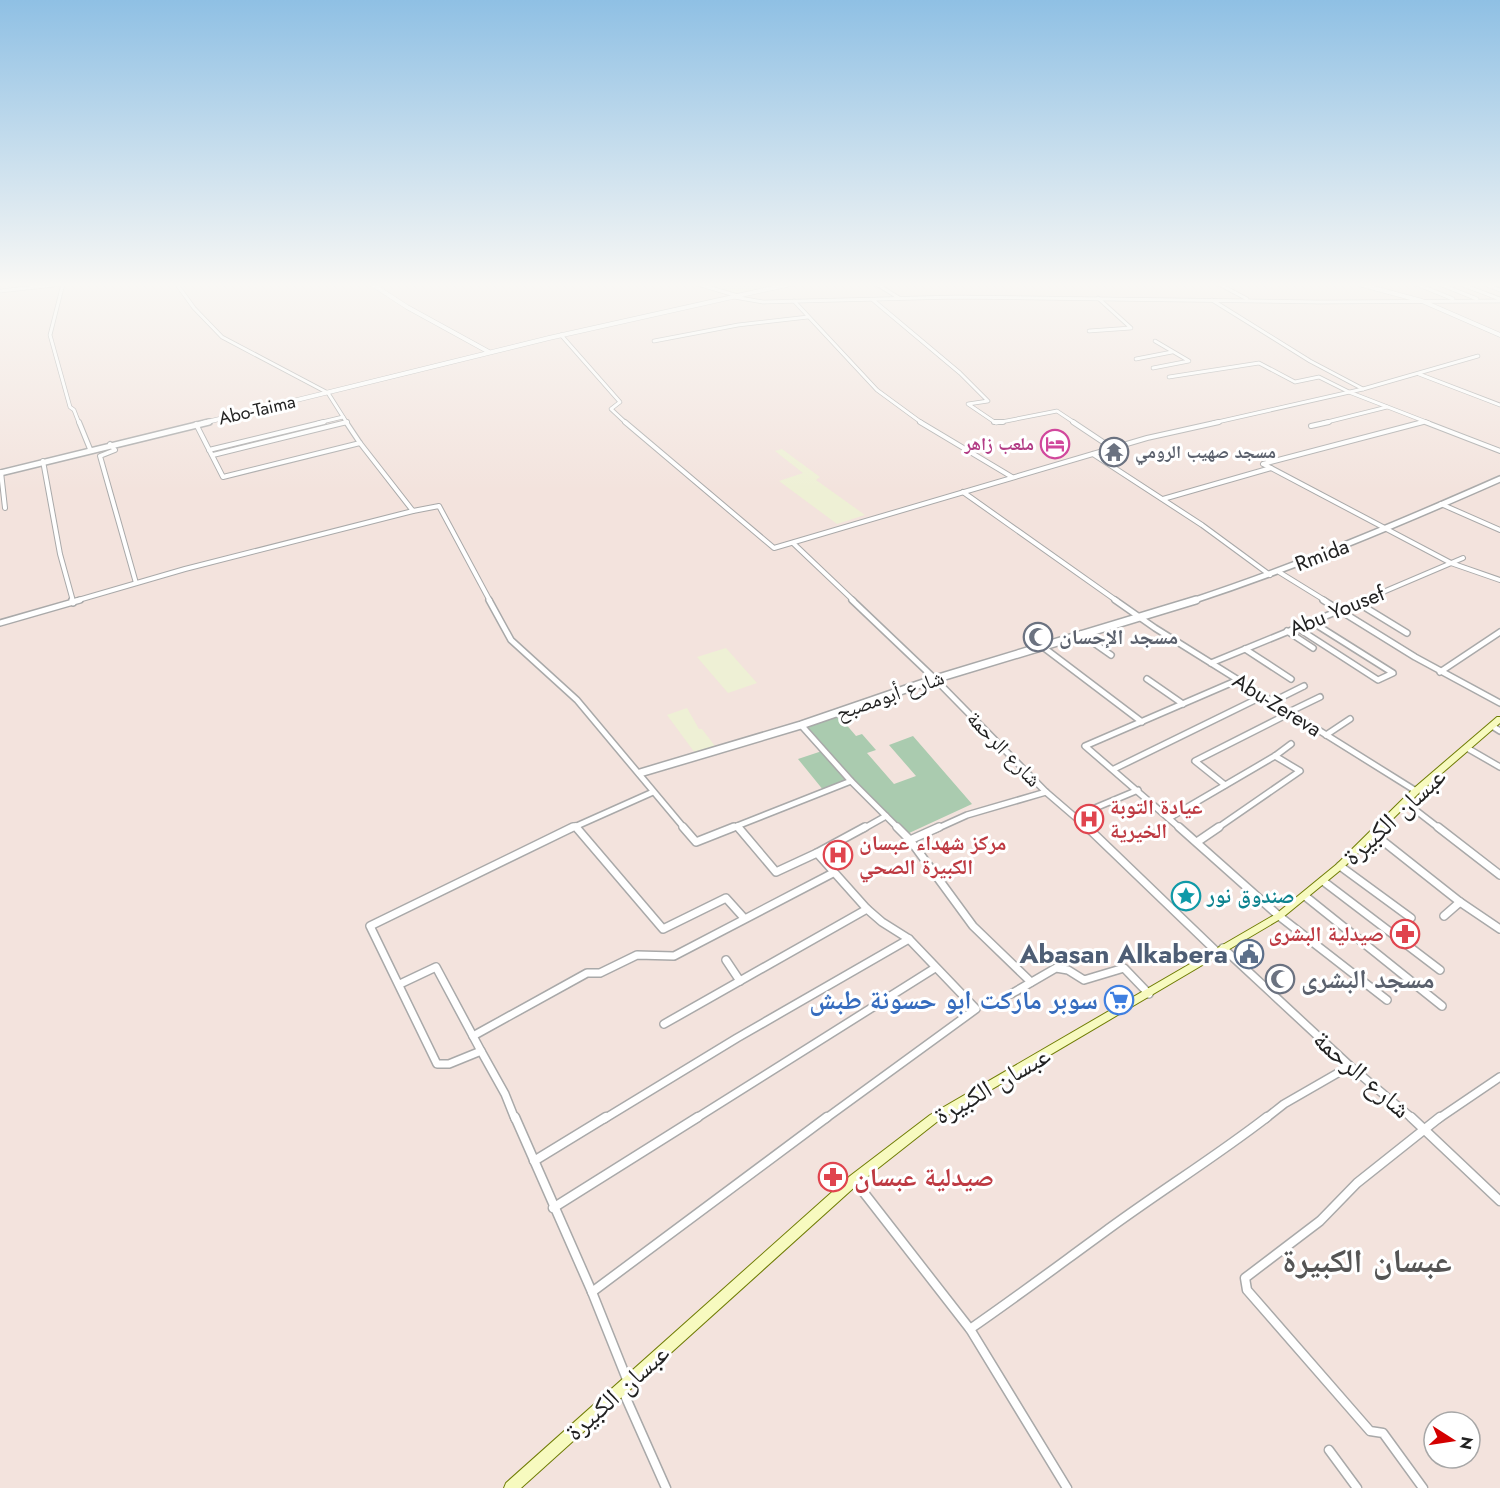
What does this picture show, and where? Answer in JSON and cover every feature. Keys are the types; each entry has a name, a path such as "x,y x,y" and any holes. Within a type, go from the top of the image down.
{"main road":[{"name":"عبسان الكبيرة","path":"511,1488 854,1180 934,1118 1279,916 1340,866 1416,791 1497,726"}],"street":[{"path":"55,352 70,407 74,410 90,449"},
{"path":"251,352 328,393 360,443 413,511"},
{"name":"Abo-Taima","path":"1,472 487,352"},
{"path":"576,352 620,402 611,409 653,448 774,548 1112,448 1190,427 1363,389 1478,356"},
{"path":"841,352 877,390 909,415 1012,477"},
{"path":"936,352 988,401 968,404 996,423 1056,411 1112,448"},
{"path":"1136,358 1169,352"},
{"path":"1153,368 1189,361 1173,352"},
{"path":"1298,352 1363,389"},
{"path":"1169,377 1259,363 1294,382 1319,377 1349,392 1500,451"},
{"path":"1419,374 1500,405"},
{"path":"1311,426 1389,406"},
{"path":"209,450 343,417"},
{"path":"1424,421 1263,464 1451,563 1500,580"},
{"path":"213,455 347,423"},
{"path":"196,424 224,477 360,443"},
{"path":"110,444 115,450 100,456 136,583"},
{"path":"1093,454 1270,575"},
{"path":"43,461 60,554 73,603"},
{"path":"1163,500 1270,468"},
{"path":"1,472 5,508"},
{"name":"Rmida","path":"1140,617 1279,572 1386,529 1500,479"},
{"name":"Abu-Zereva","path":"963,492 1140,617 1416,791"},
{"path":"1441,504 1500,530"},
{"path":"0,623 251,551 439,506 511,640 577,700 696,842 851,781"},
{"name":"شارع الرحمة","path":"794,543 935,679 1046,792 1076,816 1220,950 1350,1066 1424,1128 1500,1201"},
{"name":"Abu Yousef","path":"1211,663 1296,627 1341,612 1463,558"},
{"path":"1279,572 1440,672 1500,703"},
{"path":"1358,603 1407,633"},
{"name":"شارع أبومصبح","path":"640,773 801,725 935,679 1140,617"},
{"path":"1296,627 1378,680 1393,673 1312,622"},
{"path":"1287,631 1313,648"},
{"path":"1440,672 1500,632"},
{"path":"1081,634 1112,655"},
{"path":"1043,647 1142,722"},
{"path":"1245,649 1291,679"},
{"path":"1147,679 1183,704"},
{"path":"1238,680 1085,746 1138,790 1279,916 1387,1000"},
{"path":"1272,702 1304,686"},
{"path":"1114,769 1263,696"},
{"path":"1225,785 1195,761 1320,697"},
{"path":"1326,735 1350,719"},
{"path":"801,725 851,781 910,840 946,892 974,926 1031,982"},
{"path":"1169,818 1275,756 1291,744"},
{"path":"1467,748 1500,767"},
{"path":"1197,842 1300,771 1275,756"},
{"path":"1076,816 1138,790"},
{"path":"481,1051 449,1064 437,1064 370,926 576,826 653,792"},
{"path":"910,840 967,815 1046,792"},
{"path":"1405,802 1500,875"},
{"path":"737,826 776,872 886,816"},
{"path":"576,826 663,929 726,898 744,918"},
{"path":"1374,834 1460,902 1500,929"},
{"path":"592,1292 754,1170 976,1009 909,939 882,922 867,909 817,853"},
{"path":"1340,866 1411,918"},
{"path":"473,1036 587,973 600,973 636,955 674,956 833,873"},
{"path":"1323,881 1440,970"},
{"path":"1305,896 1442,1006"},
{"path":"1444,916 1460,902"},
{"path":"664,1024 867,909"},
{"path":"534,1161 736,1038 909,939"},
{"path":"726,960 740,981"},
{"path":"400,984 436,967 505,1094 553,1208 592,1292 625,1386 666,1488"},
{"path":"553,1208 935,968"},
{"path":"1011,994 1056,968 1068,970 1084,980 1124,968 1149,994"},
{"path":"970,1329 1041,1280 1104,1232 1220,1153 1284,1104 1350,1066"},
{"path":"1423,1488 1383,1433 1370,1431 1247,1290 1245,1278 1320,1221 1357,1183 1424,1128 1500,1077"},
{"path":"854,1180 970,1329 1067,1488"},
{"path":"1329,1450 1357,1488"}],"shaded area":[{"path":"0,352 1500,352 1500,1488 0,1488"}],"green space":[{"path":"782,449 820,477 816,480 865,515 837,524 779,481 803,473 775,451"},
{"path":"726,648 757,683 728,693 697,657"},
{"path":"687,708 699,729 702,729 715,746 695,753 667,715"},
{"path":"839,716 856,736 862,734 876,750 867,753 894,784 916,776 889,745 913,736 972,804 907,834 849,777 807,727"},
{"path":"822,751 845,778 844,783 824,791 798,759"}],"place":[{"name":"ملعب زاهر","path":"1055,444"},
{"name":"مسجد صهيب الرومي","path":"1114,452"},
{"name":"مسجد الإحسان","path":"1038,637"},
{"name":"عيادة التوبة الخيرية","path":"1089,819"},
{"name":"مركز شهداء عبسان الكبيرة الصحي","path":"838,855"},
{"name":"صندوق نور","path":"1186,896"},
{"name":"صيدلية البشرى","path":"1405,934"},
{"name":"Abasan Alkabera","path":"1249,954"},
{"name":"مسجد البشرى","path":"1280,979"},
{"name":"سوبر ماركت ابو حسونة طبش","path":"1119,1000"},
{"name":"صيدلية عبسان","path":"833,1177"}],"district":[{"name":"عبسان الكبيرة","path":"1367,1260"}]}
